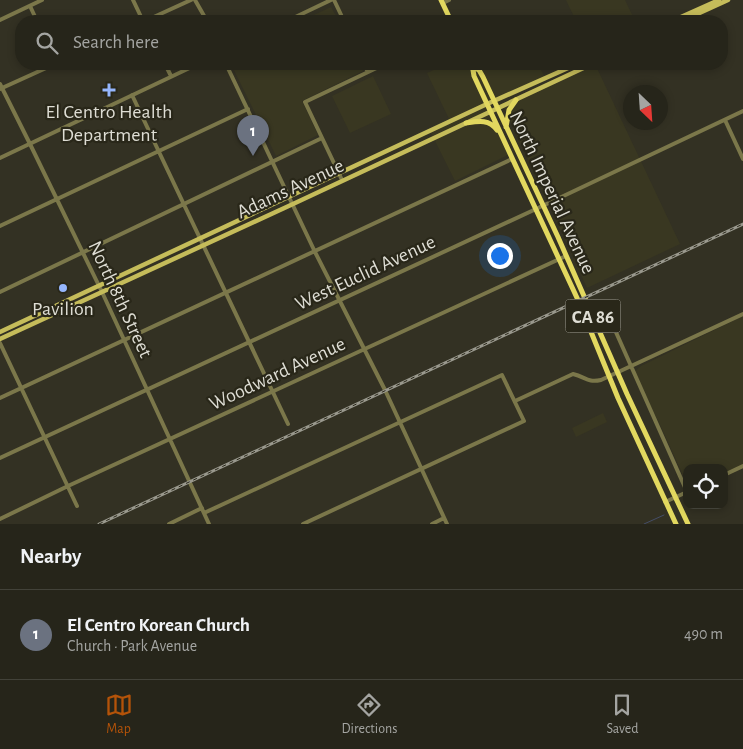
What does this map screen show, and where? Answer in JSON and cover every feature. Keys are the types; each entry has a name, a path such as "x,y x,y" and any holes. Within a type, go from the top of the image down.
{"highway":[{"path":"442,1 449,15"},
{"name":"North Imperial Avenue","path":"473,70 512,160 578,300 609,377 676,524"},
{"name":"North Imperial Avenue","path":"479,70 688,524"},
{"path":"506,128 509,110 516,100"},
{"name":"CA 86","path":"466,123 480,121 490,123 495,127 506,145"}],"main road":[{"path":"693,14 719,0"},
{"path":"690,15 728,0"},
{"name":"Adams Avenue","path":"0,332 494,101 565,70"},
{"path":"554,82 557,77 571,70"},
{"name":"Adams Avenue","path":"0,341 579,70"}],"street":[{"path":"0,20 42,0"},
{"path":"133,0 141,15"},
{"path":"157,15 191,0"},
{"path":"195,0 203,15"},
{"path":"300,15 333,0 341,15"},
{"path":"442,1 448,0"},
{"path":"30,6 34,15"},
{"path":"1,87 40,70"},
{"path":"168,70 171,76"},
{"path":"0,158 184,70"},
{"path":"229,70 294,204 315,252 365,349 447,524"},
{"path":"342,180 305,102 372,70"},
{"name":"North 8th Street","path":"1,87 102,292 209,524"},
{"path":"132,95 288,424"},
{"path":"0,226 248,109"},
{"name":"West Euclid Avenue","path":"0,458 743,111"},
{"path":"725,120 743,159"},
{"path":"0,292 322,138"},
{"path":"0,398 512,160"},
{"name":"Woodward Avenue","path":"0,519 566,256"},
{"path":"515,402 573,374 594,382 609,377 743,314"},
{"path":"615,330 683,483"},
{"path":"0,341 78,506"},
{"path":"168,524 203,511 502,374 524,421 303,524"},
{"path":"728,473 743,466"},
{"path":"665,502 683,494"},
{"path":"432,524 444,518"}],"shaded area":[{"path":"566,0 625,0 632,15 573,15"},
{"path":"331,7 336,15 314,15"},
{"path":"234,70 362,70 302,101 318,135 276,156"},
{"path":"434,70 541,70 545,78 488,104 510,154 455,181 430,131 450,121 427,73"},
{"path":"579,70 598,70 623,123 623,130 626,130 680,244 587,288 503,105"},
{"path":"373,76 391,114 350,133 332,96"},
{"path":"743,316 743,465 728,472 728,464 683,464 683,475 635,375 635,371 641,366"},
{"path":"603,413 607,422 576,437 572,428"}],"waterway":[{"path":"644,524 664,515"}],"railway":[{"path":"99,524 743,224"}],"place":[{"name":"El Centro Health Department","path":"109,90"},
{"name":"El Centro Korean Church","path":"253,156"},
{"name":"Pavilion","path":"63,288"}]}
